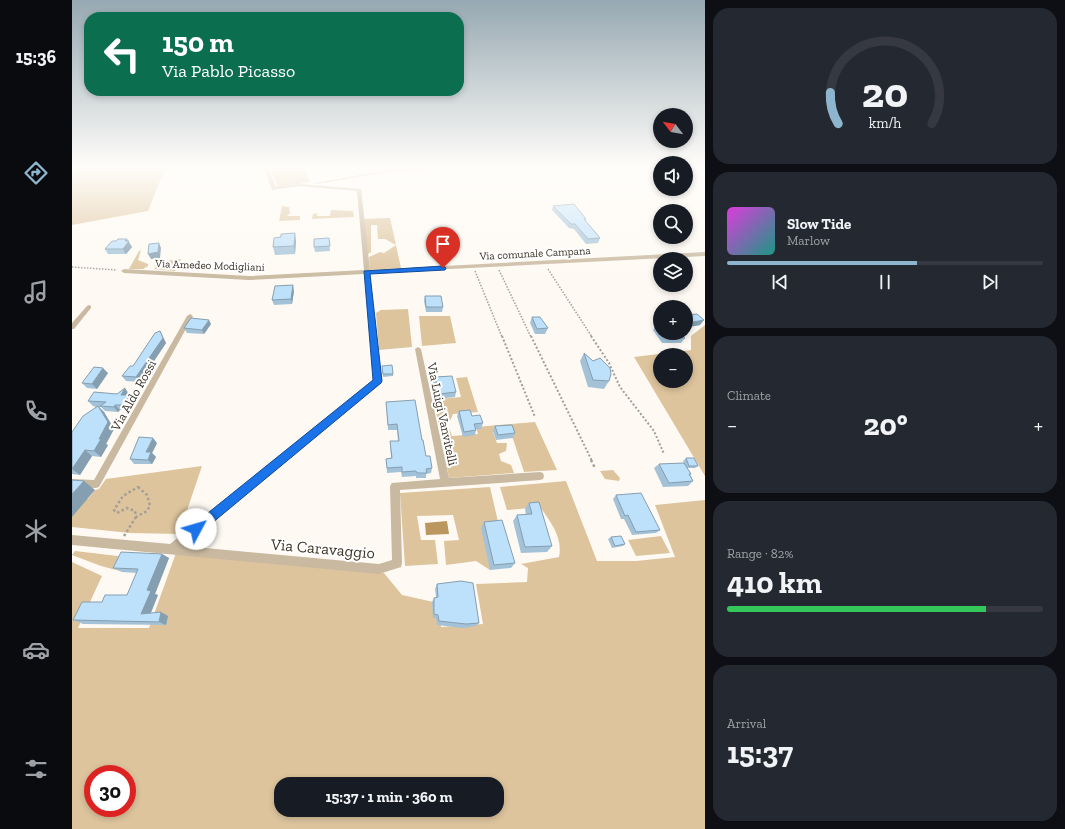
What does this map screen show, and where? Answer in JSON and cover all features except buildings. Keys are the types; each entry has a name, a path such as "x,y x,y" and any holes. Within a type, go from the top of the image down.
{"street":[{"path":"172,549 378,381 360,205"},
{"name":"Via comunale Campana","path":"366,272 705,254"},
{"name":"Via Amedeo Modigliani","path":"124,271 249,278 366,272"},
{"path":"72,327 89,307"},
{"name":"Via Aldo Rossi","path":"72,483 96,484 190,316"},
{"name":"Via Luigi Vanvitelli","path":"418,349 445,483"},
{"name":"Via Caravaggio","path":"72,540 379,570 396,563 396,486 540,476"}],"path":[{"path":"544,263 609,363 620,387 654,431 664,454"},
{"path":"497,265 595,468"},
{"path":"72,267 124,271"},
{"path":"473,267 535,417"},
{"path":"120,544 136,517 147,512 150,506 147,495 138,487 130,490 116,503 114,510 117,513 127,508 135,511 136,517"}],"shaded area":[{"path":"72,205 151,205 148,211 72,225"},
{"path":"282,206 289,207 290,213 287,216 300,216 300,220 279,221"},
{"path":"331,210 353,211 354,217 312,219 313,214 317,213 317,216 330,216"},
{"path":"390,218 396,245 385,239 378,239 377,225 371,225 371,252 368,254 363,219"},
{"path":"396,245 401,268 370,270 369,257 380,252 384,253"},
{"path":"141,250 138,260 148,264 148,266 143,269 129,269 139,251"},
{"path":"181,259 175,271 154,269 157,266 154,266 162,261"},
{"path":"408,309 412,347 379,350 376,313 381,310"},
{"path":"419,316 450,316 456,343 422,346"},
{"path":"705,325 705,476 634,357 653,355 653,388 693,388 693,348 691,348 693,334"},
{"path":"467,377 478,412 453,414 450,421 442,423 450,430 452,436 478,434 476,427 535,422 557,470 524,472 510,430 493,432 497,443 507,443 506,451 499,454 501,461 511,465 514,473 449,478 430,380 434,379 439,399 461,397 456,378"},
{"path":"202,466 179,534 130,533 72,527 72,516 95,490 99,489 106,479"},
{"path":"613,470 620,478 619,481 605,479 600,471"},
{"path":"566,481 597,561 636,561 675,557 655,505 705,500 705,829 72,829 72,562 102,576 78,628 149,628 176,553 384,573 402,595 438,603 441,627 483,624 476,584 527,582 528,568 521,564 559,557 560,550 558,537 552,524 540,507 507,510 500,487"},
{"path":"490,487 499,526 490,570 476,561 446,565 444,541 459,540 453,515 417,516 421,540 435,540 438,564 405,566 400,493"},
{"path":"447,521 449,534 426,535 425,523"},
{"path":"661,536 670,553 636,556 628,540"},
{"path":"75,551 126,557 120,571 101,566 72,555"}],"route":[{"path":"196,529 378,381 366,272 443,268"}]}
